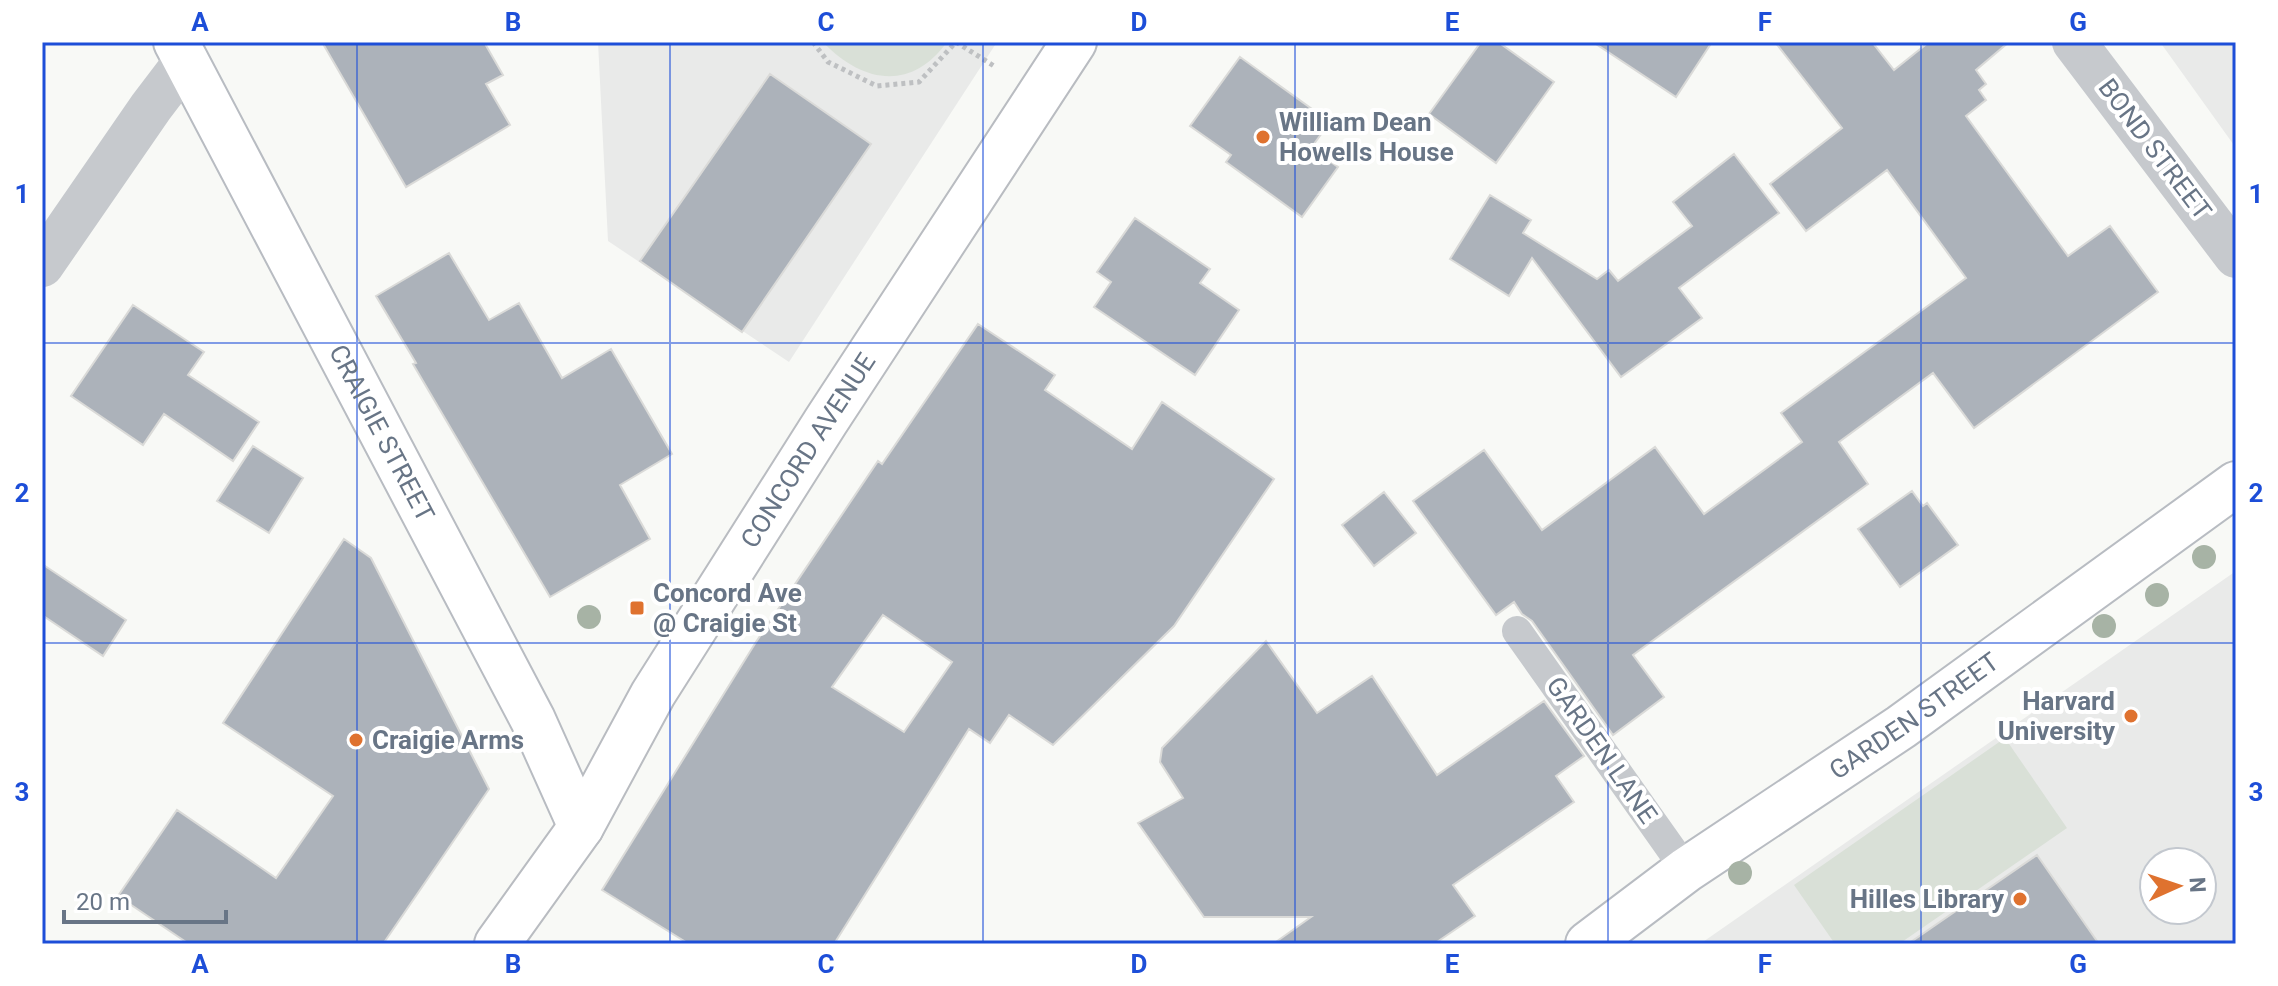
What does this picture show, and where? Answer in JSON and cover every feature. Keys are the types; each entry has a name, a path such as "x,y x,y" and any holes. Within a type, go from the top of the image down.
{"main road":[{"name":"CONCORD AVENUE","path":"497,944 581,827 653,694 826,421 1074,42"},
{"name":"CRAIGIE STREET","path":"181,52 533,720 581,827"},
{"name":"GARDEN STREET","path":"1588,944 1686,870 1901,727 2236,484"}],"street":[{"name":"BOND STREET","path":"2074,42 2236,256"},
{"path":"42,265 151,107 181,52"}],"lane":[{"name":"GARDEN LANE","path":"1517,631 1686,870"}],"path":[{"path":"813,42 828,62 877,86 919,82 956,42 994,66"}],"shaded area":[{"path":"598,42 997,42 789,362 608,241"},
{"path":"823,42 947,42 918,69 902,75 886,76 854,66"},
{"path":"2160,42 2236,42 2236,148"},
{"name":"Harvard University","path":"2236,571 2236,944 1700,944"},
{"path":"2005,738 2067,828 1899,944 1835,944 1794,885"}],"building":[{"path":"322,42 484,42 503,75 486,84 510,125 406,187"},
{"path":"1481,42 1498,42 1554,82 1496,163 1429,114"},
{"path":"1593,42 1712,42 1676,97"},
{"path":"1775,42 1872,42 1894,70 1929,42 2009,42 1976,70 1986,84 1979,90 1986,100 1966,116 2068,256 2110,226 2158,292 1974,428 1933,373 1839,442 1868,484 1633,655 1664,697 1613,735 1532,621 1522,614 1514,602 1496,615 1413,501 1484,450 1542,530 1655,447 1704,514 1802,442 1781,413 1966,278 1887,170 1806,231 1770,184 1842,128"},
{"name":"William Dean Howells House","path":"1240,57 1330,122 1311,148 1338,167 1302,217 1226,162 1231,155 1190,126"},
{"path":"770,74 871,144 742,332 640,261"},
{"path":"1734,154 1779,213 1679,288 1702,318 1621,377 1532,258 1509,296 1450,259 1490,195 1531,220 1523,233 1597,279 1609,270 1618,281 1692,226 1673,202"},
{"path":"1135,218 1210,269 1200,283 1239,310 1195,375 1094,307 1111,282 1097,272"},
{"path":"449,253 489,320 519,303 562,378 611,349 672,454 620,485 650,539 550,597 376,296"},
{"path":"133,305 204,352 188,375 259,422 233,461 164,414 143,445 71,396"},
{"path":"978,324 1055,375 1045,390 1132,449 1162,402 1274,479 1174,626 1053,745 1009,715 990,743 969,729 834,944 689,944 602,890 756,642 878,461 882,464","holes":["883,615 952,662 904,732 832,687"]},
{"path":"253,446 303,478 269,533 217,501"},
{"path":"1912,491 1923,506 1927,503 1958,545 1900,587 1858,529"},
{"path":"1384,492 1416,533 1374,566 1342,525"},
{"name":"Craigie Arms","path":"344,539 371,558 489,789 383,944 189,944 118,896 177,810 276,878 333,796 223,723"},
{"path":"42,564 126,620 103,656 42,615"},
{"path":"1266,641 1317,713 1372,676 1437,775 1544,701 1584,756 1556,776 1574,802 1453,885 1475,916 1434,944 1273,944 1311,917 1204,917 1138,823 1183,798 1160,762 1162,748"},
{"name":"Hilles Library","path":"2037,855 2099,944 1908,944"}],"place":[{"name":"William Dean Howells House","path":"1263,137"},
{"name":"Concord Ave @ Craigie St","path":"637,608"},
{"name":"Harvard University","path":"2131,716"},
{"name":"Craigie Arms","path":"356,740"},
{"name":"Hilles Library","path":"2020,899"}]}
